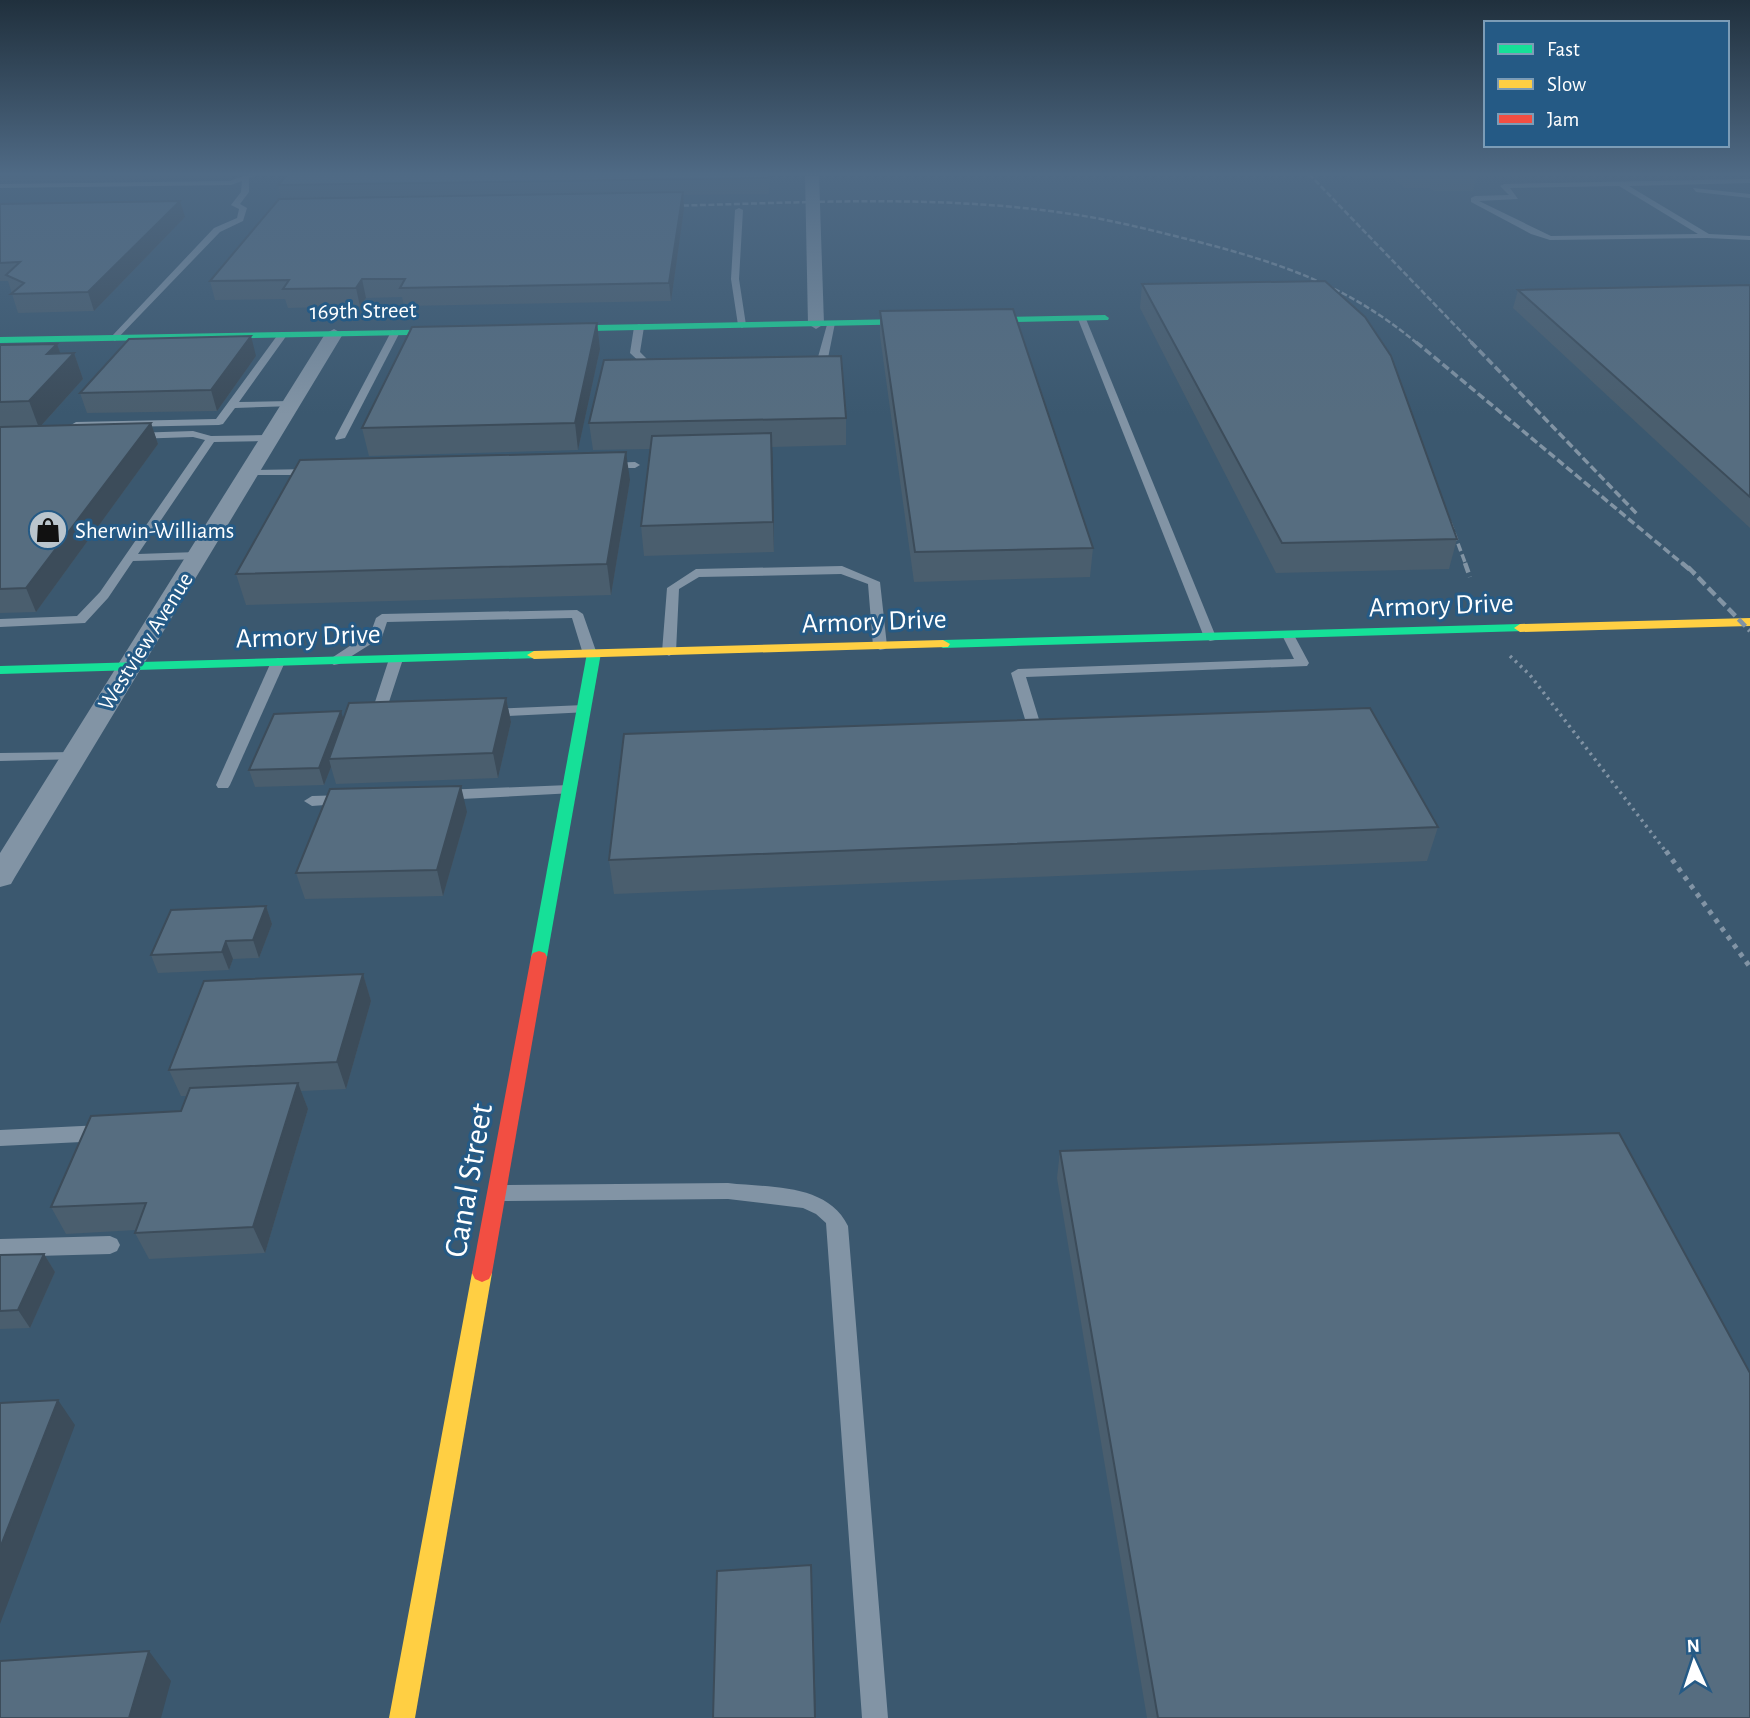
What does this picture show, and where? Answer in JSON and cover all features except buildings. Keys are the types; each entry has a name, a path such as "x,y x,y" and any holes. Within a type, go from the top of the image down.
{"street":[{"path":"818,254 824,323"},
{"path":"530,330 1105,318"},
{"name":"169th Street","path":"0,340 476,331"},
{"name":"Westview Avenue","path":"0,877 334,334"},
{"name":"Armory Drive","path":"0,670 880,646 1032,657 1210,637 1750,622"},
{"name":"Canal Street","path":"402,1718 592,653"}],"lane":[{"path":"115,338 194,254"},
{"path":"736,254 735,279 742,325"},
{"path":"1082,318 1210,637"},
{"path":"797,372 810,371 823,358 824,323"},
{"path":"639,327 635,353 648,365 671,373"},
{"path":"340,438 395,332"},
{"path":"76,425 219,422 282,335"},
{"path":"232,405 290,404"},
{"path":"124,436 192,434 211,439 270,438"},
{"path":"0,623 81,620 104,595 211,439"},
{"path":"594,466 635,465"},
{"path":"248,473 326,472"},
{"path":"129,558 197,556"},
{"path":"669,652 673,588 696,573 842,570 874,582 880,646"},
{"path":"334,661 377,634 382,618 577,614 592,653"},
{"path":"1040,748 1018,673 1032,657 1302,663 1288,635"},
{"path":"396,659 381,705 375,713 409,716"},
{"path":"223,785 260,717 278,662"},
{"path":"476,713 584,709"},
{"path":"0,757 75,756"},
{"path":"423,796 569,790"},
{"path":"312,801 361,799"},
{"path":"0,1138 119,1132"},
{"path":"495,1193 728,1191 806,1200 823,1208 833,1217 838,1226 875,1718"},
{"path":"0,1248 110,1245"}],"path":[{"path":"1481,629 1530,675 1556,706 1633,806 1750,967"}],"railway":[{"path":"1243,254 1288,269 1341,292 1393,324 1418,344"},
{"path":"1386,254 1473,344"},
{"path":"1416,342 1684,565"},
{"path":"1471,342 1637,514"},
{"path":"1450,522 1466,565"},
{"path":"1465,563 1470,577"},
{"path":"1682,563 1694,573"},
{"path":"1688,567 1694,573"},
{"path":"1694,573 1750,631"}],"traffic: fast":[{"path":"544,329 1105,318"},
{"path":"0,340 460,331"},
{"path":"943,644 1520,628"},
{"path":"539,957 594,653"},
{"path":"0,670 534,655"}],"traffic: slow":[{"path":"1520,628 1750,622"},
{"path":"534,655 943,644"},
{"path":"402,1718 482,1273"}],"traffic: jam":[{"path":"482,1273 539,957"}],"place":[{"name":"Sherwin-Williams","path":"48,530"}]}
